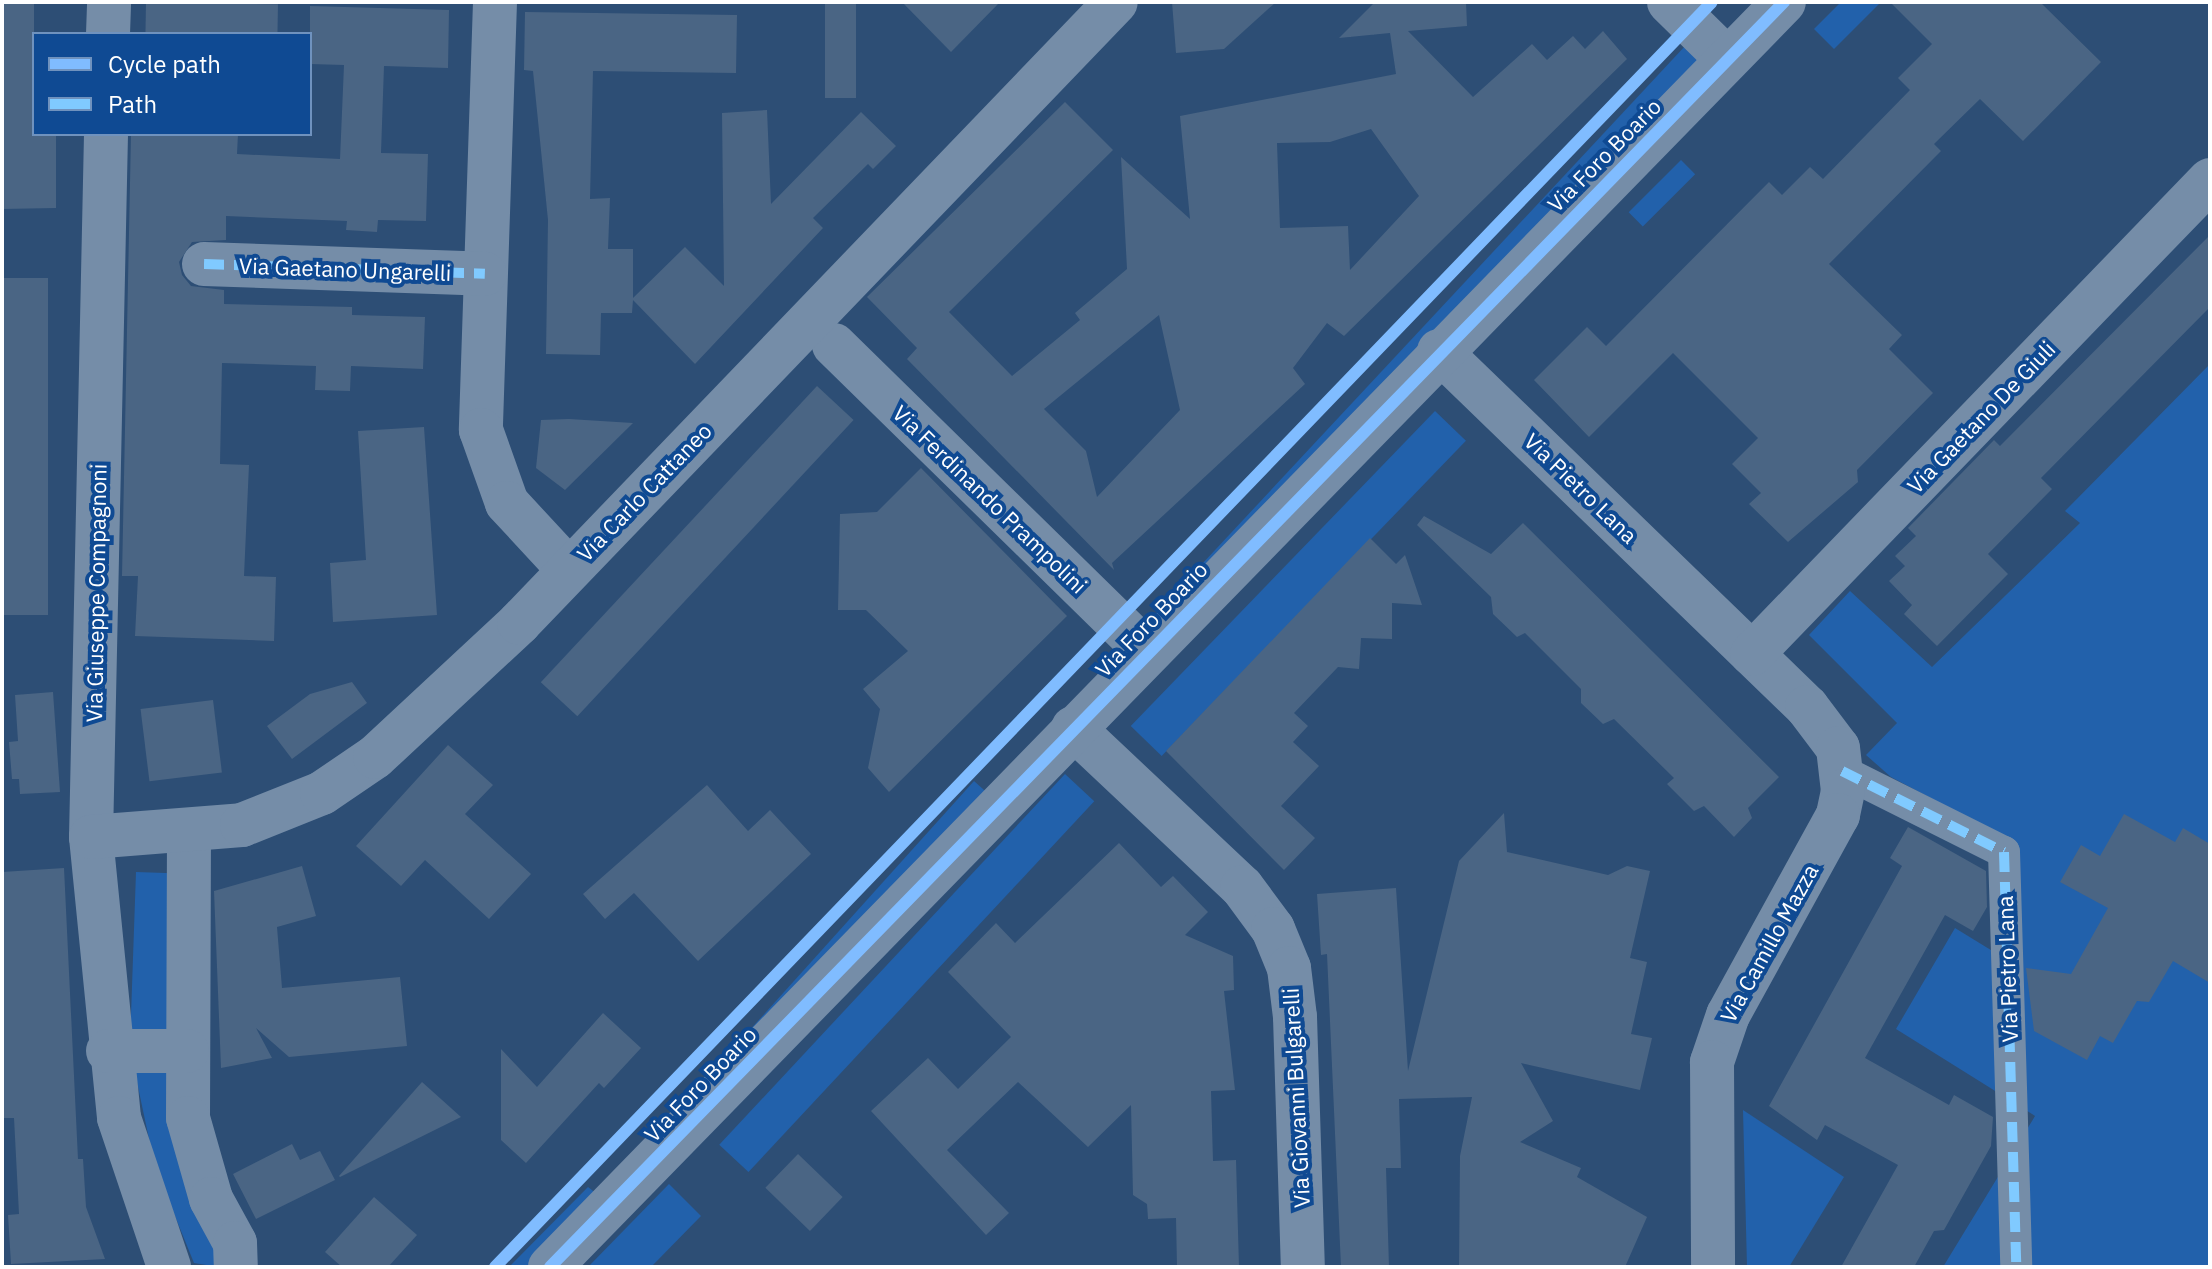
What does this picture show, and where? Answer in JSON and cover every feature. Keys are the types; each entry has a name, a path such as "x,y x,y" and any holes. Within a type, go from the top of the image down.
{"street":[{"path":"108,32 109,2"},
{"path":"495,2 485,274 485,453 519,521 569,570"},
{"name":"Via Carlo Cattaneo","path":"91,837 189,831 270,817 346,778 417,720 569,570 1116,2"},
{"path":"1669,2 1727,59"},
{"name":"Via Foro Boario","path":"550,1267 1439,351 1784,2"},
{"name":"Via Giuseppe Compagnoni","path":"106,136 91,837 108,1051 136,1184 169,1267"},
{"name":"Via Gaetano De Giuli","path":"1752,654 2210,180"},
{"name":"Via Gaetano Ungarelli","path":"204,264 485,274"},
{"name":"Via Ferdinando Prampolini","path":"834,345 1147,652"},
{"name":"Via Pietro Lana","path":"1439,351 1827,729 1842,771 1838,815"},
{"name":"Via Giovanni Bulgarelli","path":"1073,728 1242,887 1273,929 1289,968 1295,1017 1303,1267"},
{"name":"Via Pietro Lana","path":"1842,771 2004,852 2016,1267"},
{"name":"Via Camillo Mazza","path":"1713,1267 1710,1084 1715,1051 1728,1015 1838,815"},
{"path":"189,831 187,1051 192,1141 211,1199 235,1243 236,1267"},
{"path":"108,1051 187,1051"}],"shaded area":[{"path":"1841,2 1881,2 1834,49 1814,29"},
{"path":"1686,45 1703,61 1019,794 1002,779"},
{"path":"1681,160 1695,174 1643,226 1629,212"},
{"path":"2210,364 2210,1267 1943,1267 2035,1116 1896,1029 1955,928 1999,955 2008,839 1891,777 1866,755 1897,723 1809,635 1850,591 1932,667 2080,523 2065,511"},
{"path":"1435,411 1466,441 1162,756 1131,726"},
{"path":"1065,774 1094,801 748,1172 719,1145"},
{"path":"974,781 992,797 651,1175 633,1159"},
{"path":"136,872 173,873 167,1037 130,1036"},
{"path":"134,1068 170,1072 219,1267 194,1263 155,1167"},
{"path":"1743,1110 1844,1177 1789,1267 1747,1267"},
{"path":"669,1184 701,1216 651,1267 588,1267"},
{"path":"588,1187 601,1197 534,1267 509,1267"}],"building":[{"path":"2,2 34,2 32,136 56,136 56,208 2,209"},
{"path":"146,2 278,4 277,32 145,32"},
{"path":"825,2 856,2 856,98 825,98"},
{"path":"902,2 1000,2 951,52"},
{"path":"1172,2 1276,2 1224,49 1176,53"},
{"path":"1375,2 1466,2 1467,26 1408,31 1473,97 1532,44 1547,60 1573,36 1585,49 1603,31 1627,59 1344,336 1327,323 1293,368 1305,384 1112,563 1114,570 907,359 917,348 867,297 1065,102 1113,150 949,312 1012,376 1080,320 1075,313 1127,269 1121,157 1190,219 1180,116 1396,74 1390,33 1339,38","holes":["1371,129 1419,196 1350,270 1348,226 1280,228 1277,143 1330,142","1159,315 1180,410 1097,497 1086,451 1044,409"]},
{"path":"1890,2 2040,2 2101,62 2023,141 1980,99 1934,144 1941,151 1829,264 1902,335 1889,349 1933,393 1857,470 1858,482 1788,542 1749,504 1761,493 1732,464 1758,438 1673,353 1589,437 1534,380 1587,327 1606,346 1769,182 1782,195 1810,167 1823,179 1910,90 1898,78 1932,44"},
{"path":"310,6 449,10 448,68 384,66 381,153 428,154 426,221 378,220 377,232 346,230 347,221 226,216 226,240 192,242 179,262 182,275 191,286 224,290 224,304 352,307 352,315 425,317 423,369 351,366 350,391 315,390 316,366 222,363 220,464 249,465 244,576 276,577 274,641 135,636 138,576 122,576 131,136 238,136 237,154 340,159 344,65 312,64"},
{"path":"525,12 737,15 736,73 593,71 590,199 610,198 608,249 633,249 633,298 685,247 724,286 722,113 767,110 771,204 861,112 896,146 873,169 868,164 813,218 823,228 695,364 633,300 632,313 601,313 600,355 546,354 548,220 533,71 524,70"},
{"path":"2210,235 2210,307 2041,478 2052,489 1988,554 2008,574 1937,646 1904,614 1912,605 1889,581 1905,566 1895,556 1916,536 1908,528 1994,440 2000,446"},
{"path":"2,278 48,278 48,615 2,615"},
{"path":"817,386 854,420 577,716 541,682"},
{"path":"541,420 633,423 565,490 536,468"},
{"path":"424,427 437,615 333,622 330,563 366,560 358,431"},
{"path":"921,468 1067,616 889,792 868,768 880,709 863,689 908,651 866,610 838,610 840,514 877,512"},
{"path":"1424,516 1491,554 1523,523 1779,777 1748,808 1752,818 1734,837 1704,806 1694,811 1667,784 1674,778 1614,719 1603,724 1581,703 1581,689 1525,633 1517,637 1493,614 1491,597 1417,525"},
{"path":"1370,538 1396,564 1405,555 1422,605 1392,603 1392,639 1361,638 1359,669 1338,667 1294,713 1308,726 1293,742 1319,766 1281,806 1315,838 1284,870 1166,751"},
{"path":"352,682 367,703 292,759 267,726 310,694"},
{"path":"53,692 60,792 20,794 19,779 12,779 9,742 18,741 15,695"},
{"path":"213,700 222,772 149,781 141,709"},
{"path":"448,745 493,785 465,814 531,874 489,919 425,860 401,886 356,846"},
{"path":"707,785 748,831 770,810 811,854 698,961 634,893 605,919 583,894"},
{"path":"1504,813 1507,852 1608,875 1627,866 1650,871 1630,958 1647,962 1631,1034 1652,1038 1640,1090 1521,1063 1553,1121 1520,1142 1581,1168 1577,1177 1647,1217 1625,1267 1459,1267 1460,1156 1472,1097 1399,1099 1401,1168 1386,1168 1389,1267 1341,1267 1327,954 1321,955 1317,894 1396,888 1408,1071 1459,861"},
{"path":"2124,814 2175,842 2183,828 2210,844 2210,983 2173,961 2149,1002 2137,1001 2113,1043 2100,1036 2087,1060 2034,1031 2026,968 2071,974 2108,908 2060,882 2081,845 2100,856"},
{"path":"1908,827 1986,871 1987,907 1973,931 1945,915 1865,1058 1949,1105 1954,1095 1993,1117 1991,1146 1944,1230 1934,1231 1914,1267 1841,1267 1898,1165 1825,1125 1817,1140 1769,1106 1902,866 1890,858"},
{"path":"1119,843 1161,887 1173,876 1208,912 1185,935 1233,956 1234,990 1224,991 1235,1090 1211,1091 1213,1161 1236,1160 1239,1267 1177,1267 1176,1218 1148,1219 1147,1204 1133,1195 1131,1105 1088,1147 1018,1082 947,1150 1009,1213 986,1235 871,1111 928,1058 958,1089 1011,1037 948,972 996,923 1015,943"},
{"path":"302,866 316,916 277,927 282,988 400,977 407,1046 289,1057 256,1028 272,1058 221,1068 214,891"},
{"path":"64,868 78,1159 83,1159 86,1207 105,1259 11,1264 8,1215 19,1214 14,1118 2,1118 2,872"},
{"path":"603,1013 641,1048 604,1088 599,1083 526,1163 501,1140 501,1049 537,1087"},
{"path":"422,1082 461,1117 340,1177 339,1176"},
{"path":"292,1144 300,1160 320,1151 335,1180 256,1219 233,1174"},
{"path":"798,1154 843,1197 810,1231 765,1188"},
{"path":"374,1197 417,1235 388,1267 342,1267 325,1252"}],"marked path":[{"path":"204,264 485,274"},
{"path":"1842,771 2004,852 2016,1267"}],"cycle path":[{"path":"495,1267 1712,2"},
{"path":"550,1267 1784,2"}]}
